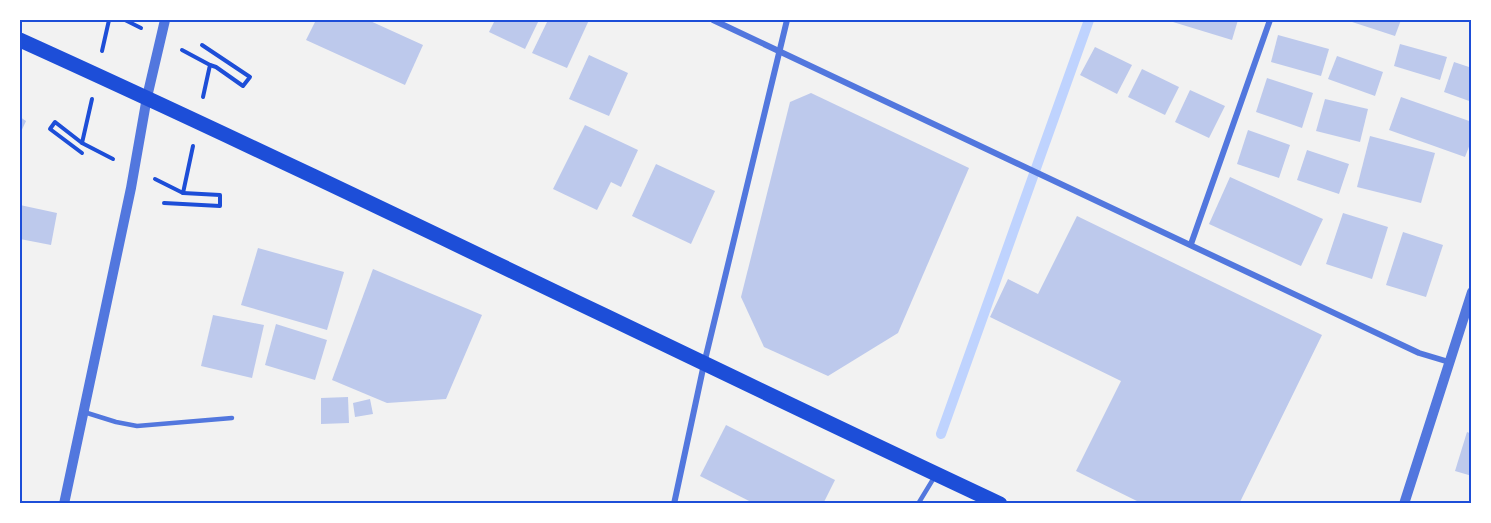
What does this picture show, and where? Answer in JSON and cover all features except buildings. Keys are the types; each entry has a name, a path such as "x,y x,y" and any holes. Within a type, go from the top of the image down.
{"main road":[{"path":"20,40 147,97 1000,504"}],"street":[{"path":"64,504 131,188 147,97 165,20"},
{"path":"713,20 1419,353 1449,362"},
{"path":"674,504 704,364 787,20"},
{"path":"1191,244 1270,20"},
{"path":"1404,504 1472,292"}],"lane":[{"path":"84,412 137,426 232,418"},
{"path":"918,504 936,474"}],"path":[{"path":"202,45 250,77 243,86 210,65"},
{"path":"82,143 55,122 50,129 82,153"},
{"path":"164,203 220,206 220,195 183,193"}],"waterway":[{"path":"941,434 1089,20"}]}
